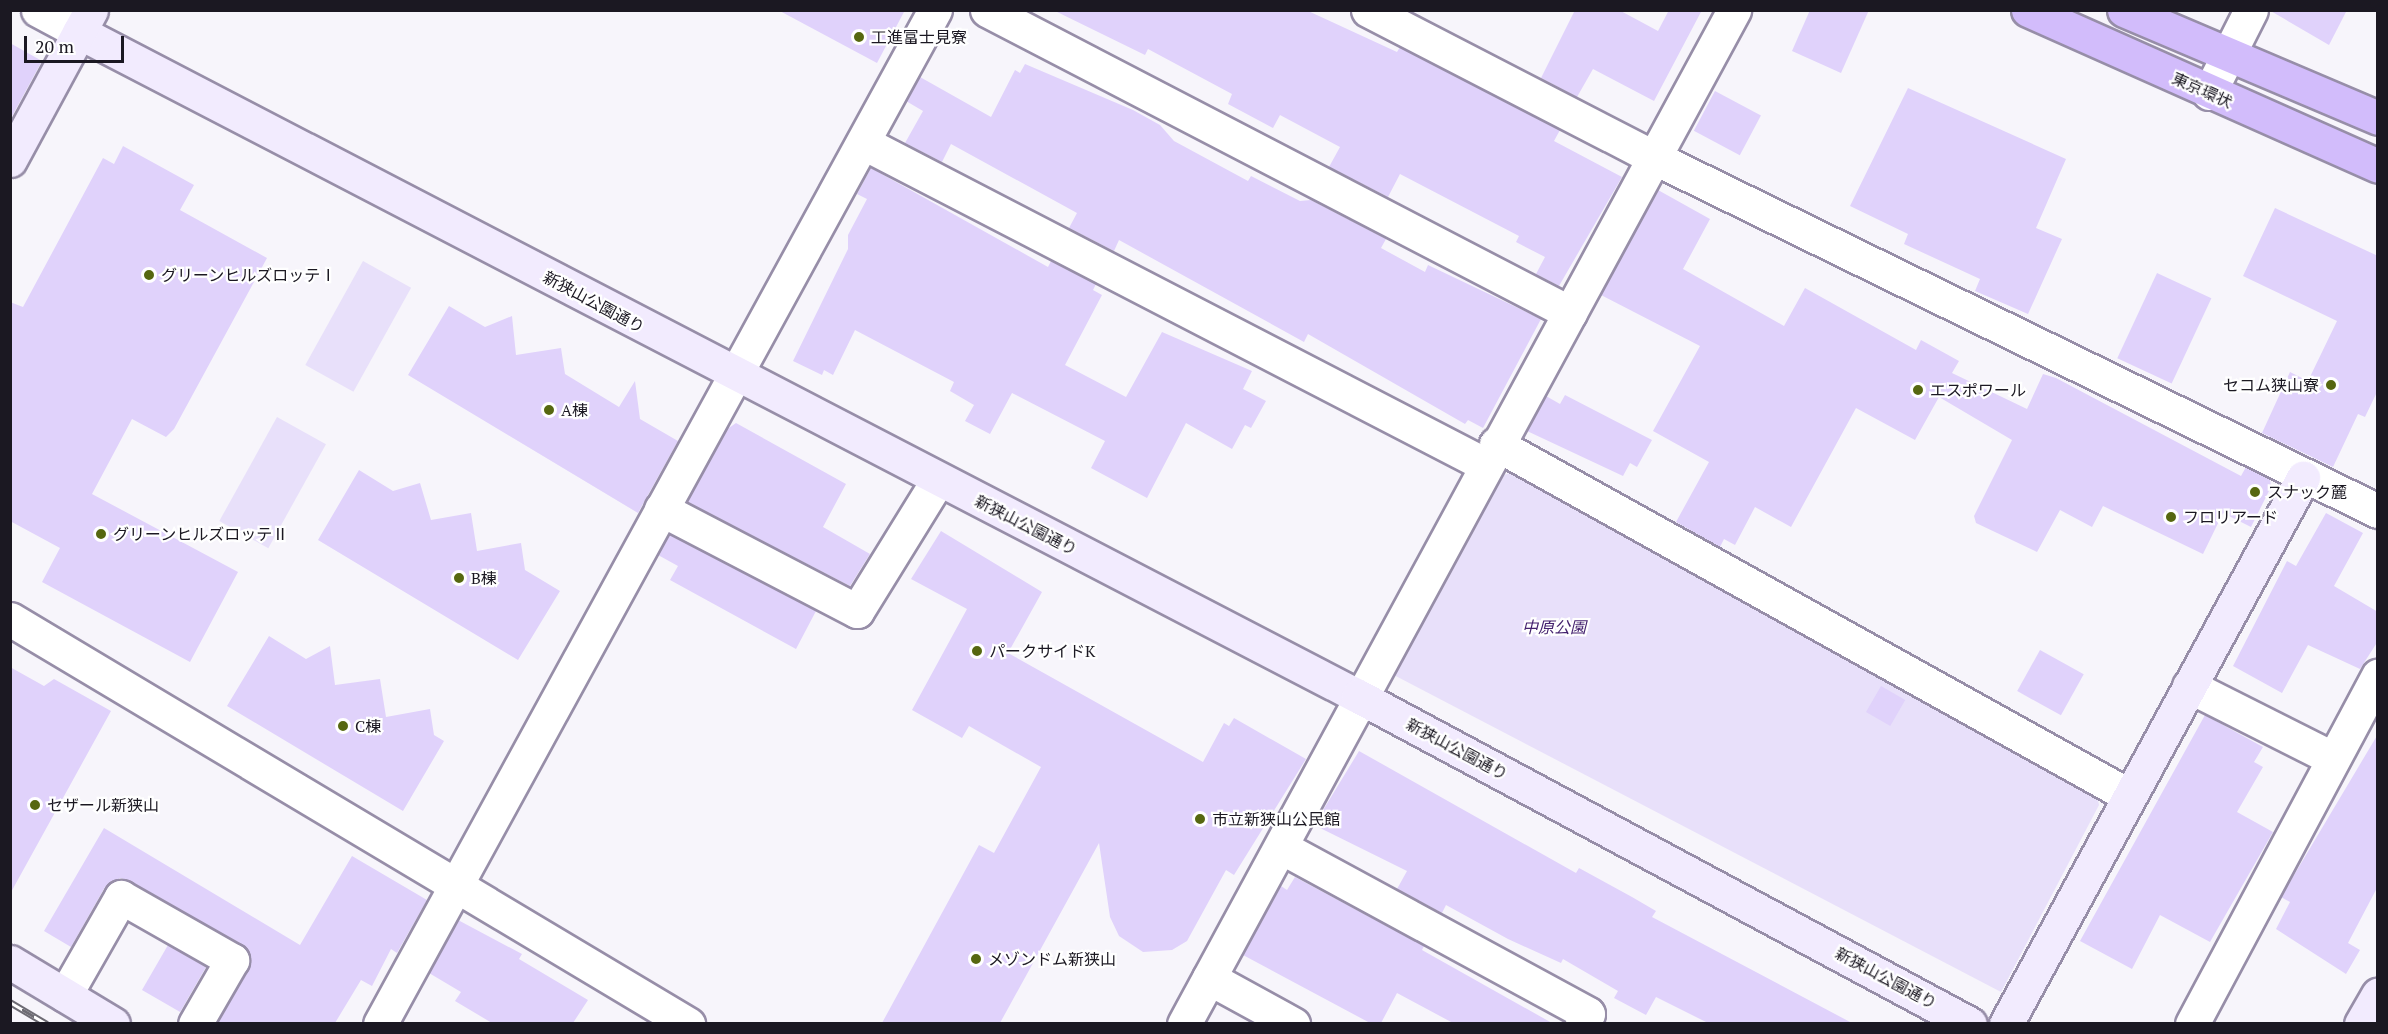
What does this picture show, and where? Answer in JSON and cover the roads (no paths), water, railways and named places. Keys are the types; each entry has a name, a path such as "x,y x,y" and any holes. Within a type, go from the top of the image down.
{"highway":[{"name":"東京環状","path":"2028,10 2209,93 2378,166"},
{"path":"2124,10 2227,56 2378,118"}],"street":[{"path":"10,160 85,21 38,10"},
{"path":"380,1023 935,10"},
{"path":"987,10 1570,313"},
{"path":"1368,10 1653,157 2302,478 2378,511"},
{"path":"1184,1023 1281,847 1358,696 1570,313 1734,10"},
{"path":"2209,93 2251,10"},
{"name":"新狭山公園通り","path":"85,21 735,375 1358,696 1970,1023"},
{"path":"864,143 1491,455 2128,795"},
{"path":"2006,1023 2302,478"},
{"path":"661,509 857,611 938,480"},
{"path":"10,619 688,1023"},
{"path":"2192,1023 2332,758 2378,676"},
{"path":"2189,686 2332,758"},
{"path":"1281,847 1588,1014 1582,1023"},
{"path":"65,995 121,897 232,960 195,1023"},
{"path":"10,962 113,1023"},
{"path":"1209,978 1293,1023"},
{"path":"2361,1023 2378,994"}],"railway":[{"path":"10,1002 47,1024"}],"place":[{"name":"工進富士見寮","path":"859,37"},
{"name":"グリーンヒルズロッテⅠ","path":"149,275"},
{"name":"セコム狭山寮","path":"2331,385"},
{"name":"エスポワール","path":"1918,390"},
{"name":"A棟","path":"549,410"},
{"name":"スナック麓","path":"2255,492"},
{"name":"フロリアード","path":"2171,517"},
{"name":"グリーンヒルズロッテⅡ","path":"101,534"},
{"name":"B棟","path":"459,578"},
{"name":"パークサイドK","path":"977,651"},
{"name":"C棟","path":"343,726"},
{"name":"セザール新狭山","path":"35,805"},
{"name":"市立新狭山公民館","path":"1200,819"},
{"name":"メゾンドム新狭山","path":"976,959"}],"park label":[{"name":"中原公園","path":"1554,627"}]}
